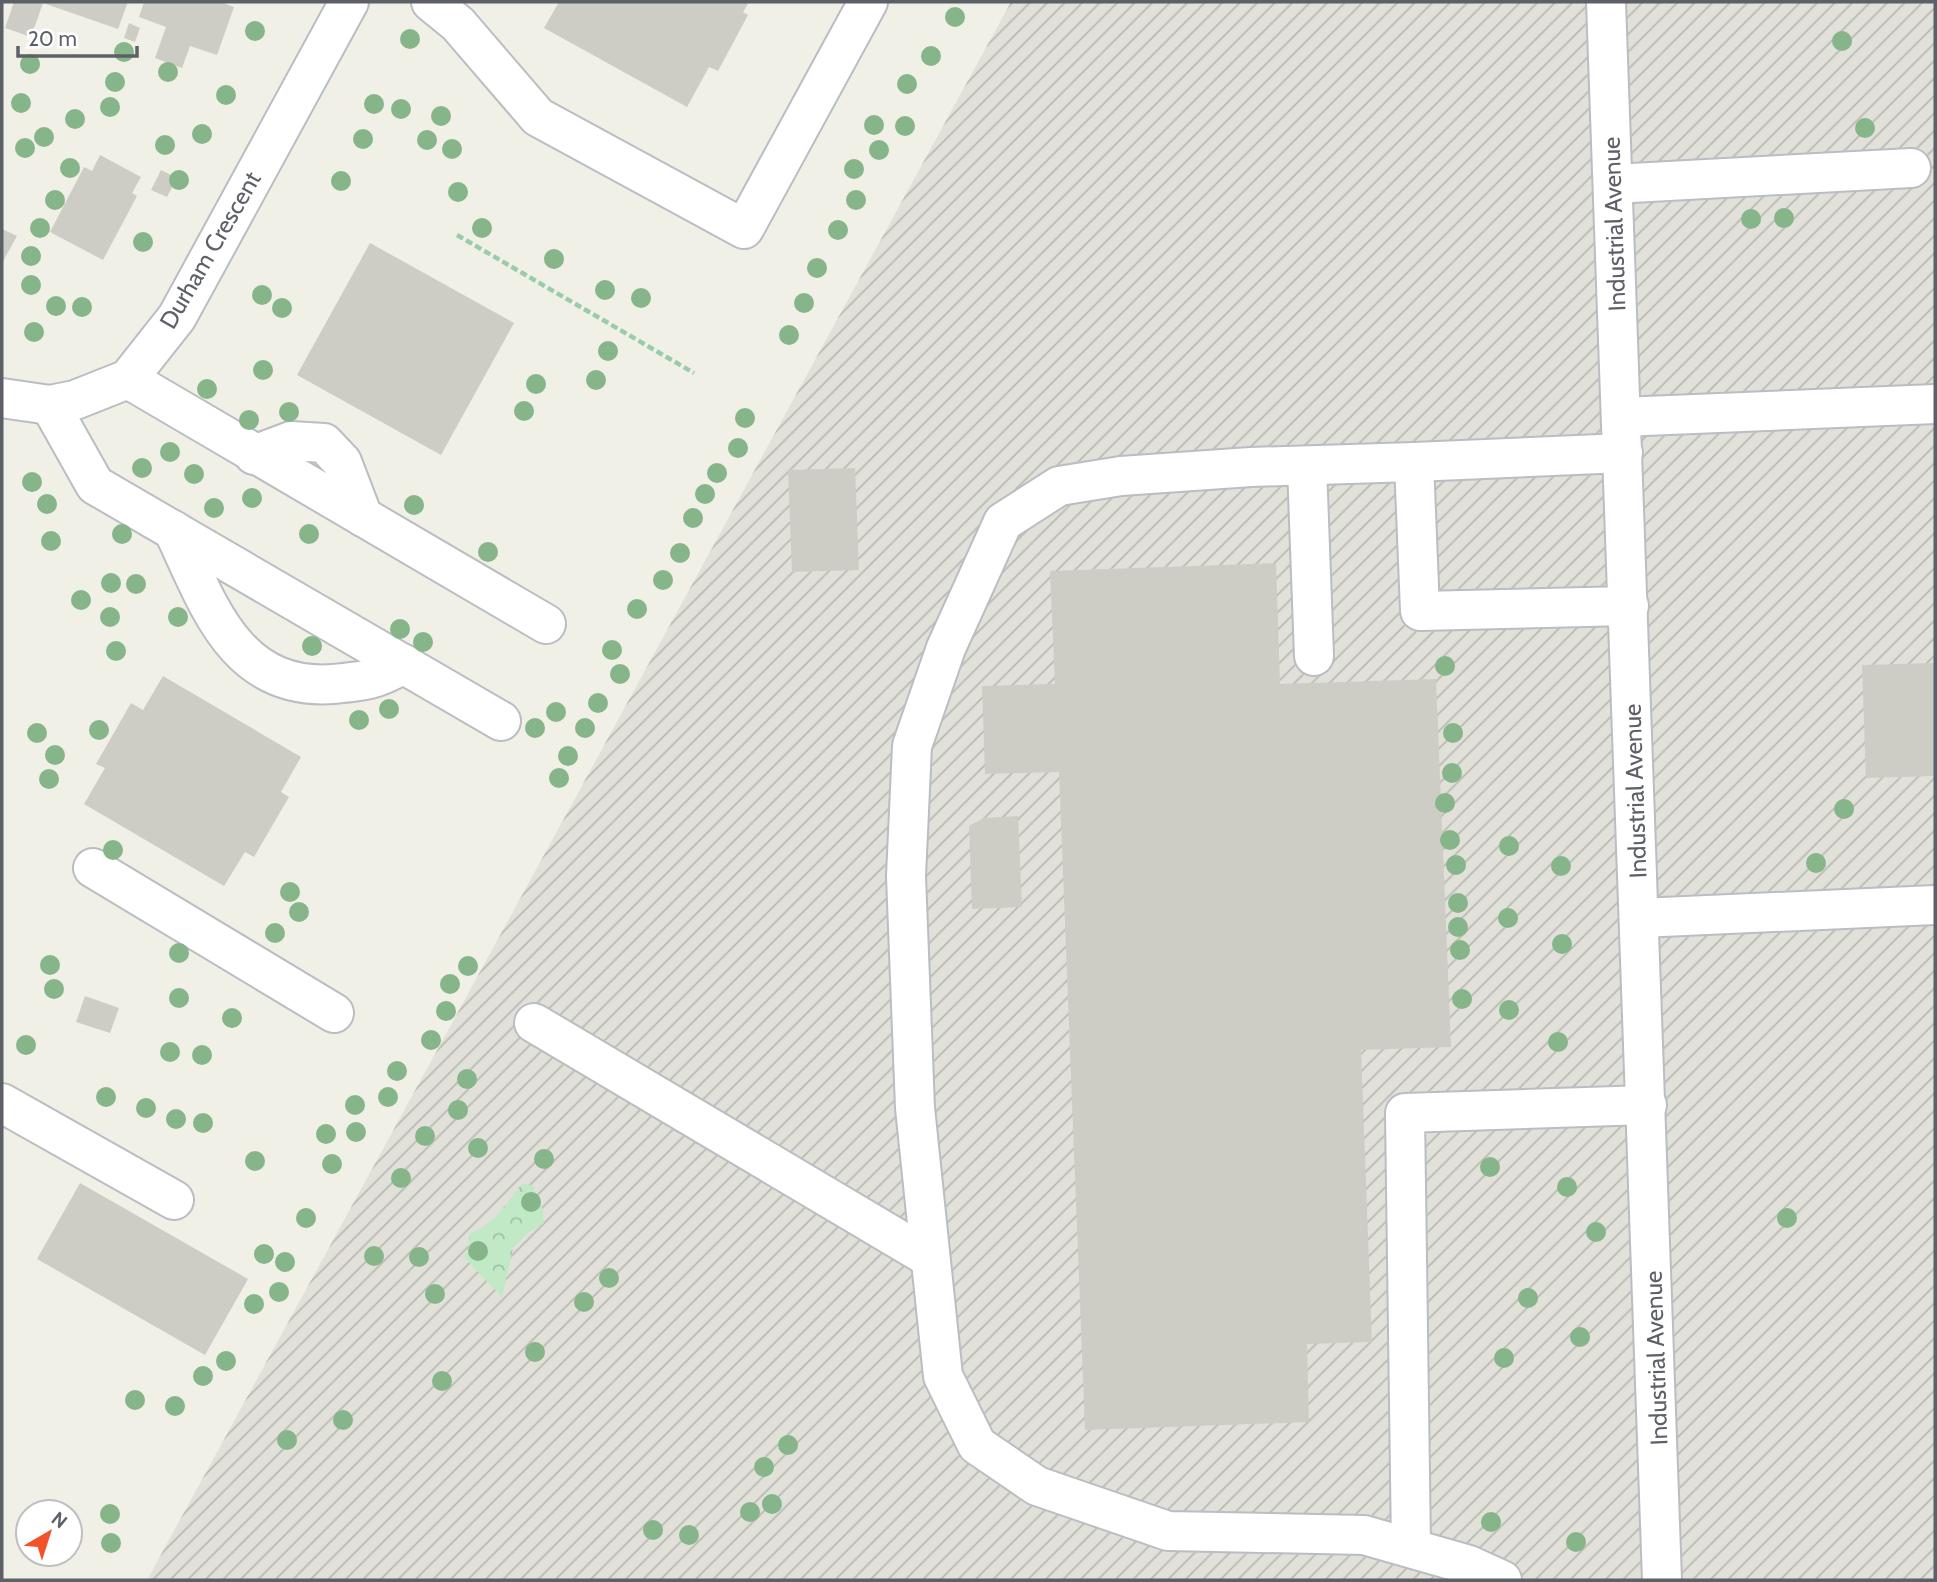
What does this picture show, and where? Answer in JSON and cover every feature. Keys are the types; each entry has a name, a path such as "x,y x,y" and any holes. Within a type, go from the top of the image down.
{"street":[{"name":"Durham Crescent","path":"128,379 177,317 349,2"},
{"path":"431,2 458,24 538,117 744,229 868,2"},
{"name":"Industrial Avenue","path":"1606,2 1662,1580"},
{"path":"1613,184 1911,168"},
{"path":"2,398 50,405 75,400 128,379 546,624"},
{"path":"1502,1580 1469,1565 1364,1535 1168,1531 1037,1486 976,1444 943,1376 915,1108 906,876 912,746 946,648 1003,522 1059,486 1121,476 1415,462 1622,435 1935,404"},
{"path":"50,405 95,485 501,721"},
{"path":"1415,462 1420,611 1629,606"},
{"path":"1307,466 1314,656"},
{"path":"173,530 212,615 236,647 262,670 293,682 324,684 370,681 404,664"},
{"path":"93,868 334,1013"},
{"path":"1640,918 1935,905"},
{"path":"534,1023 930,1258"},
{"path":"2,1103 174,1200"},
{"path":"1411,1548 1405,1113 1647,1105"}],"path":[{"path":"457,234 694,373"}],"shaded area":[{"path":"1011,2 1935,2 1935,1580 147,1580"}],"green space":[{"path":"522,1184 532,1185 543,1210 544,1223 528,1233 513,1248 502,1297 463,1256 469,1252 470,1233 493,1219"}],"building":[{"path":"14,2 128,2 118,29 43,3 31,37 5,28"},
{"path":"144,2 220,2 234,7 217,55 190,46 182,68 155,58 166,27 139,17"},
{"path":"559,2 749,2 743,12 748,15 718,71 709,67 687,107 544,28"},
{"path":"129,23 140,28 135,42 124,38"},
{"path":"100,155 141,177 132,193 137,196 103,260 50,232 84,167 92,171"},
{"path":"161,170 177,178 167,197 151,190"},
{"path":"2,229 17,236 2,263"},
{"path":"370,243 514,323 441,455 297,375"},
{"path":"855,468 859,570 792,572 788,470"},
{"path":"1276,563 1280,684 1436,679 1451,1047 1361,1050 1372,1342 1307,1344 1309,1422 1085,1430 1059,772 985,774 982,686 1055,684 1050,571"},
{"path":"1935,663 1935,776 1866,778 1862,665"},
{"path":"163,676 301,757 281,792 289,797 254,857 245,852 224,886 84,804 105,768 96,764 131,703 143,710"},
{"path":"1018,816 1022,907 972,909 969,826 984,818"},
{"path":"85,996 119,1008 110,1033 76,1022"},
{"path":"80,1183 248,1279 205,1355 37,1259"}]}
